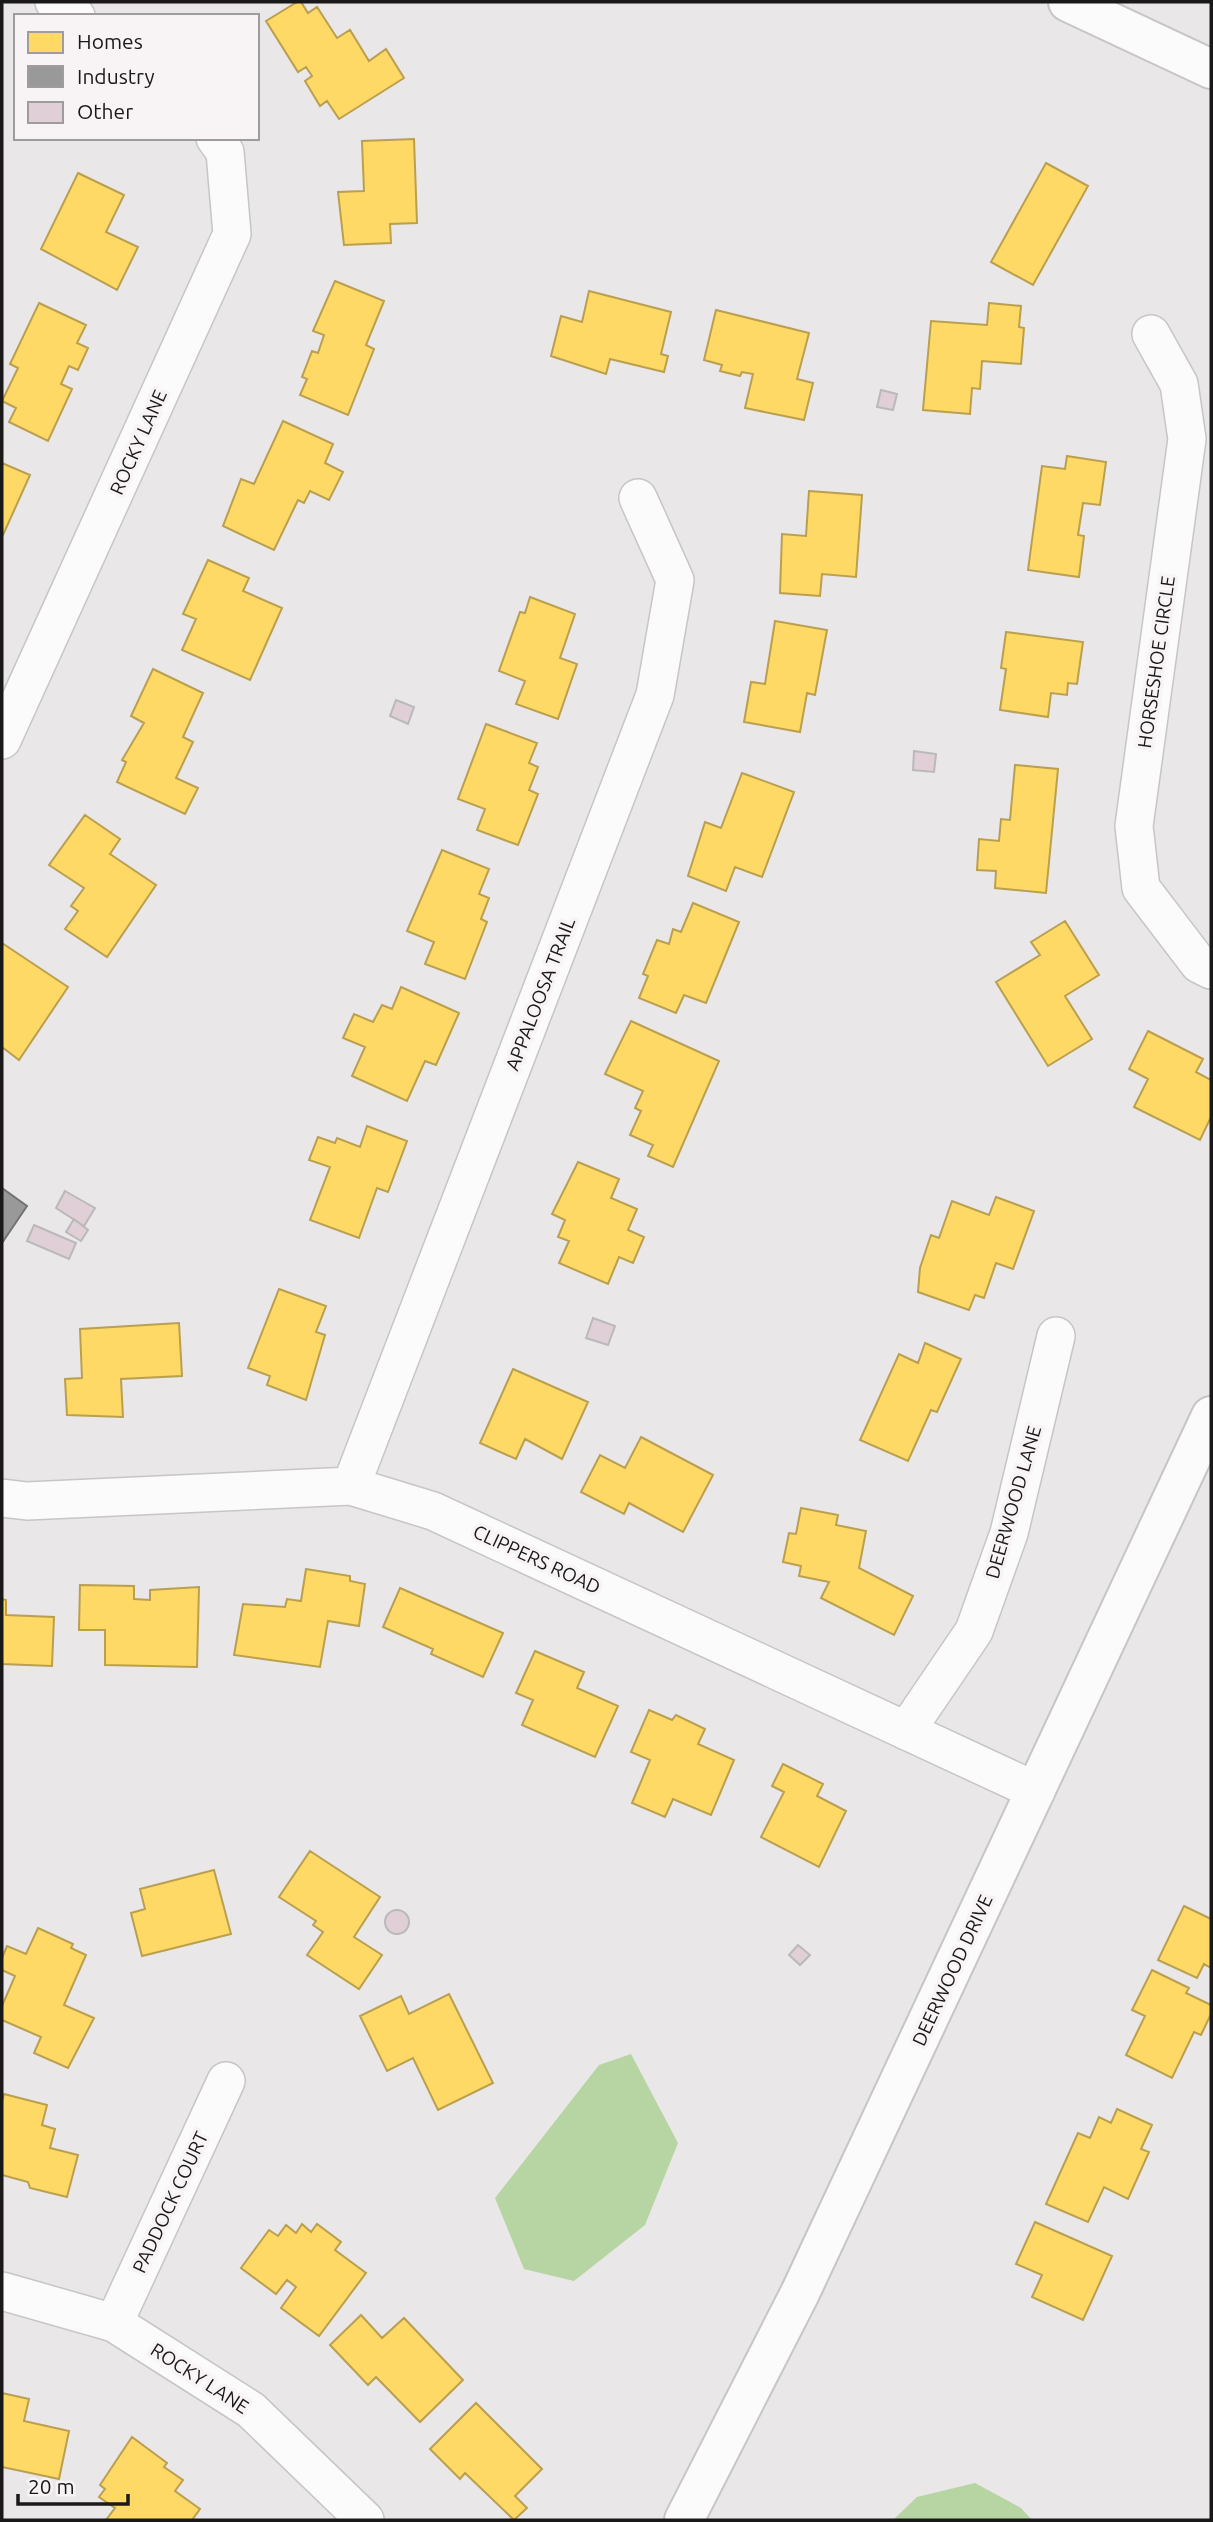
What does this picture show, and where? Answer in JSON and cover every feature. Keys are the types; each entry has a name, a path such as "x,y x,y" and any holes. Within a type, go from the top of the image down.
{"street":[{"path":"54,2 73,14"},
{"path":"1068,2 1211,69"},
{"name":"ROCKY LANE","path":"2,740 232,234 225,152 216,140"},
{"name":"HORSESHOE CIRCLE","path":"1151,334 1179,384 1187,439 1134,826 1141,888 1199,964 1211,970"},
{"name":"APPALOOSA TRAIL","path":"351,1486 655,695 675,580 638,498"},
{"name":"DEERWOOD LANE","path":"906,1731 974,1631 1009,1533 1056,1336"},
{"name":"DEERWOOD DRIVE","path":"684,2520 800,2293 1211,1416"},
{"name":"CLIPPERS ROAD","path":"2,1498 27,1502 351,1486 433,1511 1036,1791"},
{"name":"PADDOCK COURT","path":"114,2323 226,2081"},
{"name":"ROCKY LANE","path":"2,2291 114,2323 251,2410 365,2520"}],"shaded area":[{"path":"631,2054 678,2143 645,2225 574,2281 524,2269 495,2198 599,2065"},
{"path":"975,2483 1021,2508 1032,2520 893,2520 917,2497"}],"building: Homes":[{"path":"301,2 308,13 317,7 337,38 350,30 369,61 386,49 404,78 339,119 327,101 320,106 305,81 312,76 306,67 298,72 266,21"},
{"path":"414,139 417,223 390,224 391,243 344,245 338,192 364,191 362,141"},
{"path":"1046,163 1088,186 1033,285 991,262"},
{"path":"78,173 124,195 106,232 138,247 117,290 41,249"},
{"path":"335,281 384,301 366,345 374,349 348,415 300,395 307,379 302,377 312,351 318,353 324,335 313,331"},
{"path":"589,291 671,312 661,354 668,356 664,372 610,359 606,374 551,356 561,316 582,322"},
{"path":"39,303 86,325 77,343 88,348 78,370 69,366 61,384 72,389 48,441 9,422 16,408 2,401 18,368 10,364"},
{"path":"989,303 1021,306 1019,327 1024,328 1021,364 982,361 980,389 972,388 970,414 923,410 931,321 987,325"},
{"path":"716,310 809,333 797,379 813,383 804,420 745,408 753,374 742,372 740,376 720,371 722,365 704,360"},
{"path":"283,421 333,444 325,463 343,472 329,500 310,491 304,503 298,500 274,550 223,526 241,479 254,484"},
{"path":"1067,456 1106,462 1100,505 1083,503 1078,535 1084,536 1079,577 1028,570 1042,466 1065,469"},
{"path":"2,463 30,475 3,535 2,535"},
{"path":"809,491 862,495 856,577 822,574 820,596 780,593 782,534 806,536"},
{"path":"208,560 249,578 243,591 282,608 250,680 182,650 196,619 183,614"},
{"path":"530,597 575,614 560,658 577,664 558,719 516,704 525,681 499,671 520,612 525,613"},
{"path":"775,621 827,630 815,695 807,693 800,732 744,722 751,682 765,684"},
{"path":"1006,632 1083,642 1077,684 1068,683 1067,695 1051,693 1048,717 1000,710 1006,669 1001,668"},
{"path":"153,669 203,693 183,737 193,742 176,778 198,788 185,814 117,782 126,762 122,760 144,723 131,716"},
{"path":"486,724 537,743 529,763 538,767 529,790 538,794 518,845 477,830 485,809 458,799"},
{"path":"1015,765 1058,769 1046,893 995,888 996,871 977,870 979,839 999,841 1001,819 1010,820"},
{"path":"742,773 794,792 762,877 735,867 726,891 688,876 705,822 721,828"},
{"path":"85,815 120,839 110,854 156,885 107,957 65,929 78,911 71,906 84,888 49,865"},
{"path":"442,850 489,869 479,894 489,898 481,919 487,922 465,979 425,964 434,942 407,931"},
{"path":"693,903 739,922 706,1003 684,995 676,1013 639,998 648,976 643,974 657,940 669,944 673,929 681,932"},
{"path":"1065,921 1099,975 1065,996 1092,1039 1048,1066 996,982 1040,955 1031,942"},
{"path":"2,943 68,987 19,1060 2,1047"},
{"path":"401,987 459,1013 436,1065 425,1061 407,1101 352,1076 365,1047 343,1038 354,1014 373,1022 382,1005 392,1009"},
{"path":"631,1021 719,1061 673,1167 648,1156 653,1145 630,1135 641,1111 635,1108 643,1091 605,1074"},
{"path":"1148,1031 1203,1059 1196,1072 1211,1080 1211,1117 1200,1140 1134,1107 1148,1079 1129,1069"},
{"path":"367,1126 407,1141 388,1192 377,1188 359,1238 310,1220 330,1167 309,1160 318,1137 335,1143 337,1138 360,1147"},
{"path":"578,1162 619,1179 611,1198 637,1209 628,1230 644,1237 633,1263 619,1257 608,1284 559,1263 569,1241 558,1237 565,1220 552,1214"},
{"path":"996,1197 1034,1211 1013,1269 996,1263 984,1298 975,1295 969,1310 918,1292 920,1268 931,1235 939,1238 952,1201 989,1215"},
{"path":"279,1289 326,1306 316,1332 325,1335 306,1400 267,1385 270,1376 248,1368"},
{"path":"179,1323 182,1376 121,1379 123,1417 67,1415 65,1379 82,1378 80,1329"},
{"path":"925,1343 961,1359 937,1412 931,1410 908,1461 860,1440 899,1354 918,1363"},
{"path":"513,1369 588,1402 562,1459 525,1439 516,1459 480,1443"},
{"path":"641,1437 713,1475 683,1532 629,1503 624,1514 581,1492 600,1455 625,1468"},
{"path":"801,1508 838,1515 836,1525 866,1531 859,1568 913,1596 894,1635 821,1598 829,1582 799,1576 801,1566 783,1562 789,1533 796,1534"},
{"path":"306,1569 350,1576 350,1581 365,1584 359,1626 328,1621 320,1667 234,1655 243,1604 285,1607 287,1599 301,1601"},
{"path":"80,1585 134,1586 134,1599 150,1600 150,1590 199,1587 197,1667 105,1665 105,1630 79,1630"},
{"path":"400,1588 503,1633 483,1677 431,1654 433,1649 383,1627"},
{"path":"2,1599 6,1600 6,1615 54,1617 52,1666 2,1664"},
{"path":"535,1651 584,1672 577,1688 618,1706 595,1757 522,1725 533,1700 516,1693"},
{"path":"649,1710 672,1720 676,1715 705,1729 698,1744 734,1760 711,1815 673,1799 665,1817 632,1803 650,1760 631,1752"},
{"path":"783,1764 823,1784 817,1796 846,1811 819,1867 761,1837 784,1792 772,1786"},
{"path":"310,1851 380,1897 354,1937 382,1955 359,1989 307,1955 323,1932 313,1925 316,1921 279,1897"},
{"path":"214,1870 231,1934 142,1956 131,1913 145,1909 140,1889"},
{"path":"1184,1906 1211,1919 1211,1968 1204,1964 1197,1978 1158,1960"},
{"path":"38,1928 73,1944 71,1948 86,1955 64,2005 94,2018 68,2068 34,2053 41,2037 2,2020 2,2006 15,1976 2,1970 2,1958 7,1946 26,1954"},
{"path":"1152,1970 1189,1988 1186,1993 1211,2005 1211,2014 1201,2035 1194,2032 1172,2078 1126,2055 1145,2016 1132,2010"},
{"path":"449,1994 493,2083 438,2110 413,2058 387,2071 360,2016 401,1996 409,2014"},
{"path":"4,2094 47,2105 42,2125 55,2129 50,2148 78,2155 67,2197 30,2188 28,2182 2,2175"},
{"path":"1117,2109 1152,2125 1141,2149 1149,2152 1128,2199 1104,2187 1088,2222 1046,2204 1078,2133 1090,2138 1099,2117 1111,2123"},
{"path":"1035,2222 1112,2256 1083,2320 1032,2297 1042,2275 1016,2264"},
{"path":"302,2224 311,2232 317,2224 341,2242 335,2250 366,2273 319,2336 281,2308 296,2287 287,2280 276,2294 241,2268 269,2230 278,2236 286,2225 296,2233"},
{"path":"361,2315 382,2338 404,2318 463,2380 420,2422 376,2377 368,2385 330,2345"},
{"path":"2,2393 29,2399 24,2421 69,2431 59,2479 2,2467"},
{"path":"476,2403 542,2469 515,2496 527,2508 514,2520 465,2473 460,2479 430,2449"},
{"path":"132,2437 167,2463 164,2467 183,2480 175,2491 200,2509 192,2520 106,2520 115,2508 99,2497 105,2489 100,2485"}],"building: Industry":[{"path":"2,1188 27,1206 2,1243"}],"building: Other":[{"path":"881,390 897,394 893,410 877,407"},
{"path":"396,700 414,707 408,724 390,716"},
{"path":"914,751 936,754 934,772 913,770"},
{"path":"65,1191 95,1208 84,1226 56,1208"},
{"path":"74,1219 88,1230 81,1241 66,1232"},
{"path":"34,1225 76,1243 69,1259 27,1241"},
{"path":"593,1318 615,1326 608,1345 586,1338"},
{"path":"397,1910 406,1913 409,1922 406,1931 397,1934 388,1931 385,1922 388,1913"},
{"path":"798,1945 810,1955 800,1965 789,1955"}]}
